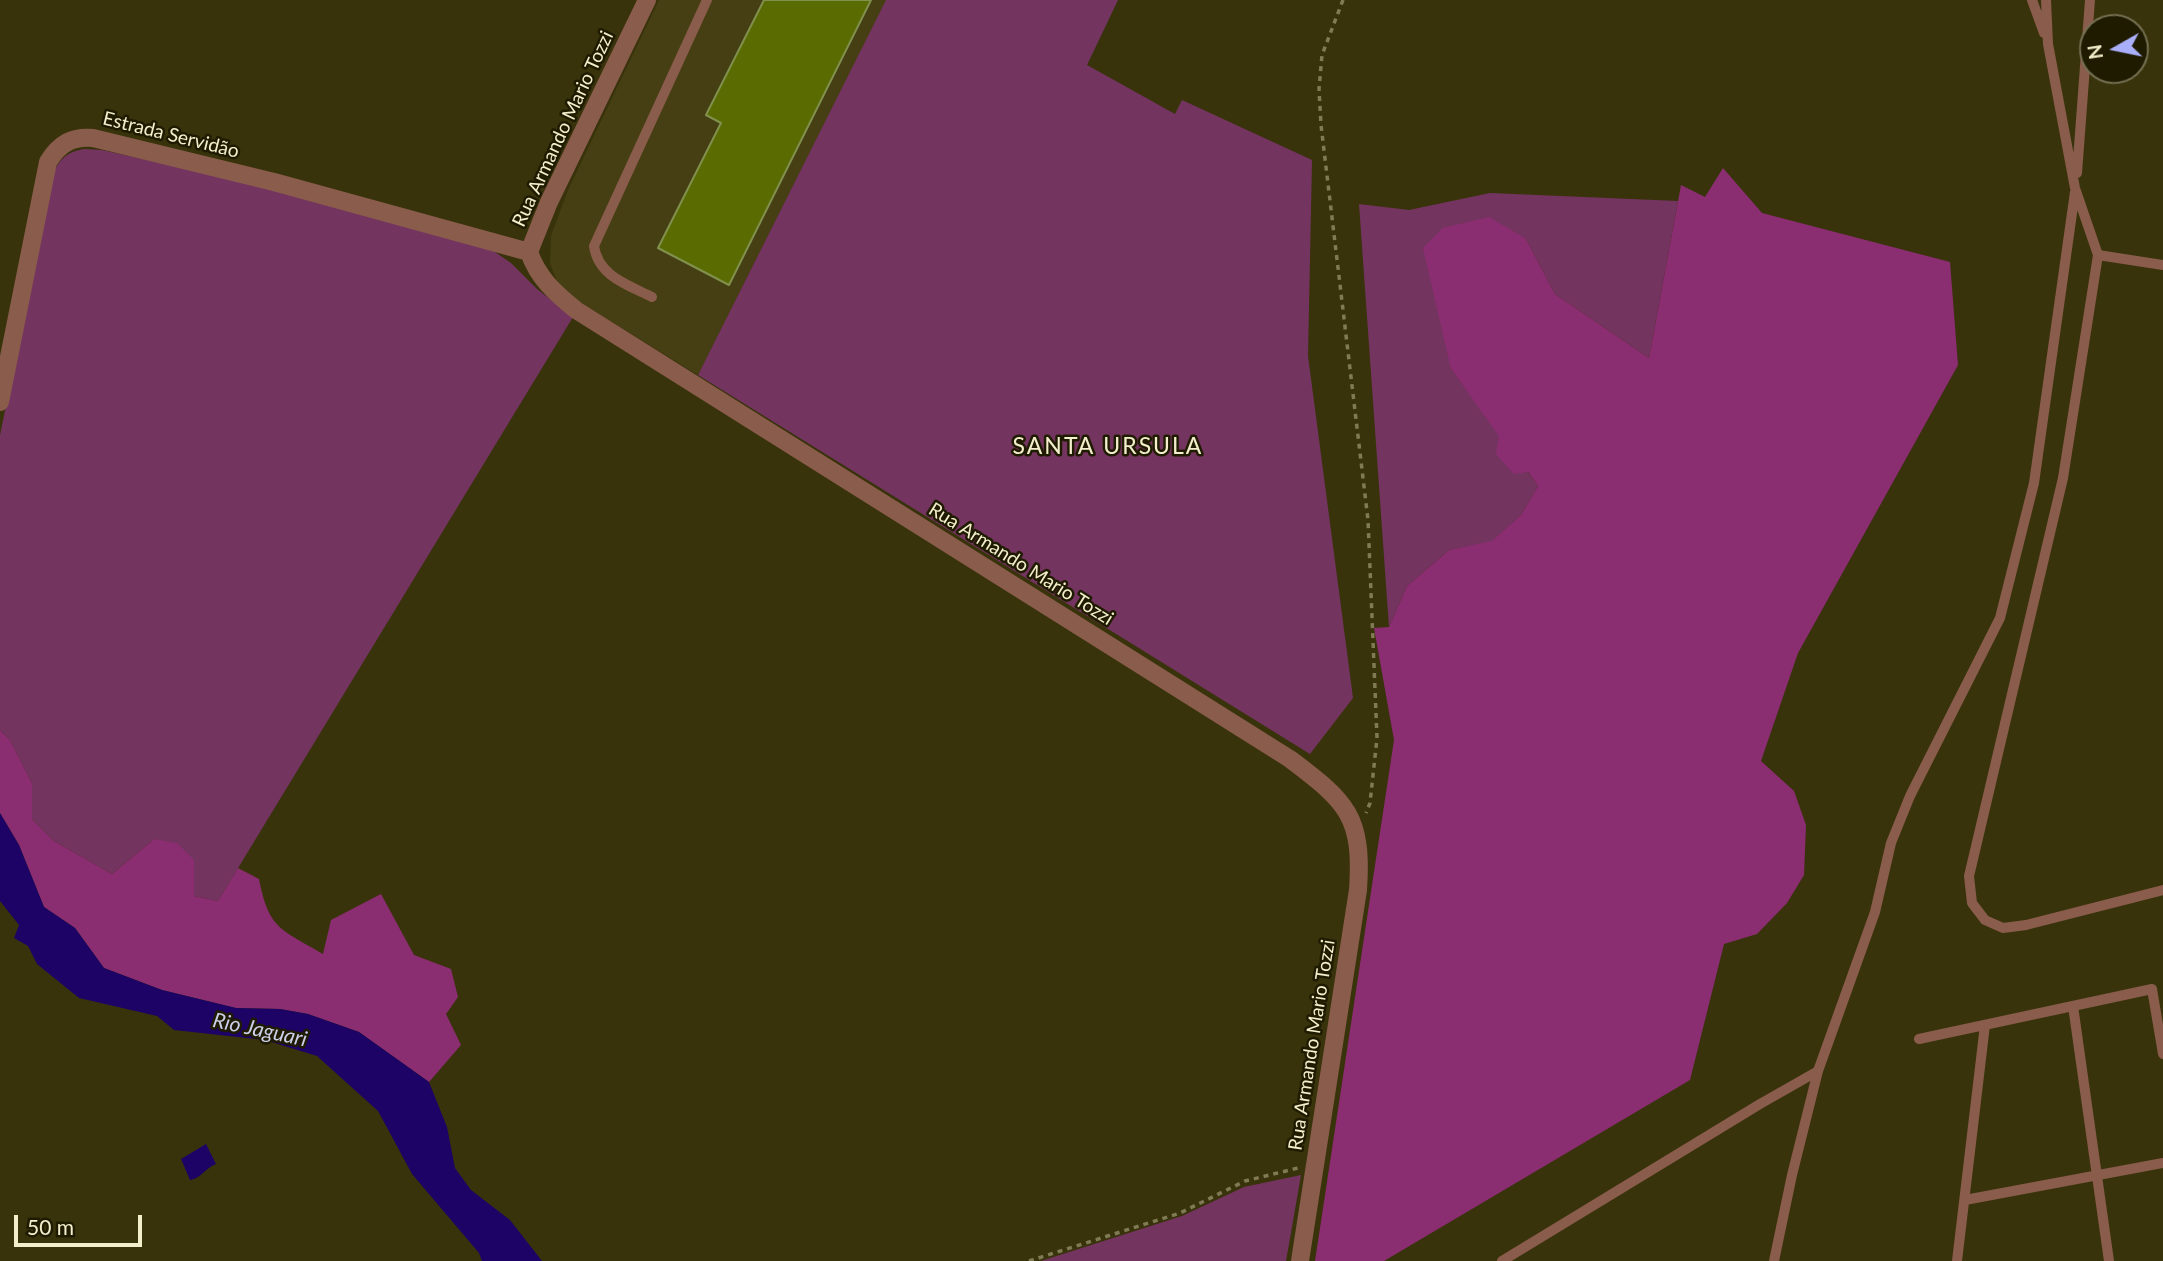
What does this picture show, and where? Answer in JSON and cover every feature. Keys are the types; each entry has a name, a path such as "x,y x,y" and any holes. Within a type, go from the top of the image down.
{"street":[{"name":"Rua Armando Mario Tozzi","path":"647,0 549,202 529,252 539,275 550,289 576,310 1290,759 1332,792 1348,812 1357,834 1360,860 1358,890 1300,1261"},
{"name":"Estrada Servidão","path":"0,402 48,162 65,142 78,136 274,182 529,252"}],"lane":[{"path":"652,298 608,274 600,266 594,246 707,0"},
{"path":"2032,0 2048,44"},
{"path":"2046,0 2048,44 2075,188 2098,255 2063,478 1969,876 1972,903 1985,919 2003,928 2026,925 2163,890"},
{"path":"1774,1261 1818,1071 1875,912 1891,843 1910,796 2000,618 2034,483 2075,188 2090,0"},
{"path":"2098,255 2163,265"},
{"path":"1919,1039 2152,989 2163,1054"},
{"path":"2073,1006 2109,1261"},
{"path":"1957,1261 1985,1026"},
{"path":"1502,1261 1759,1104 1818,1071"},
{"path":"1965,1200 2163,1163"}],"path":[{"path":"1343,0 1322,55 1319,89 1368,520 1377,738 1370,803 1357,834"},
{"path":"1029,1261 1180,1213 1245,1181 1315,1163"}],"shaded area":[{"path":"659,0 886,0 698,375 565,293 550,263 551,236 568,190"},
{"path":"886,0 1118,0 1087,65 1175,114 1182,100 1312,160 1308,356 1353,698 1310,754 698,375"},
{"path":"84,149 102,150 276,189 486,246 511,263 537,289 573,317 218,901 194,896 194,860 154,839 112,874 54,841 32,819 32,783 10,740 0,730 0,435 55,169 67,155"},
{"path":"1723,168 1762,213 1950,262 1958,365 1798,653 1761,761 1794,791 1806,825 1804,875 1787,903 1757,934 1724,944 1690,1080 1384,1261 1315,1261 1394,740 1374,628 1389,627 1407,586 1449,550 1492,541 1521,515 1538,486 1528,472 1514,474 1496,454 1499,436 1451,369 1423,248 1443,228 1489,217 1526,239 1555,294 1649,358 1681,185 1705,197"},
{"path":"1490,193 1678,201 1649,358 1555,294 1526,239 1451,369 1538,486 1521,515 1492,542 1449,550 1407,586 1389,627 1359,204 1409,210"},
{"path":"0,730 10,740 32,783 32,819 54,841 112,874 154,839 177,843 194,860 194,896 218,901 238,868 259,879 267,909 279,926 323,954 331,920 381,894 414,955 451,969 458,997 446,1014 461,1045 429,1082 359,1032 308,1014 280,1009 236,1008 162,990 104,968 75,928 44,907 19,845 0,813"},
{"path":"1301,1175 1286,1261 1041,1261 1182,1216 1244,1187"}],"water":[{"name":"Rio Jaguari","path":"0,813 19,845 44,907 75,928 104,968 162,990 236,1008 280,1009 308,1014 359,1032 429,1082 447,1127 455,1168 471,1190 510,1220 542,1261 482,1261 479,1253 412,1174 378,1111 317,1056 265,1040 174,1030 157,1016 79,998 37,964 28,946 14,938 19,925 0,901"},
{"path":"206,1144 216,1164 190,1180 181,1159"}],"building":[{"path":"764,0 871,0 729,285 658,248 721,123 706,115"}],"district":[{"name":"SANTA URSULA","path":"1108,447"}]}
